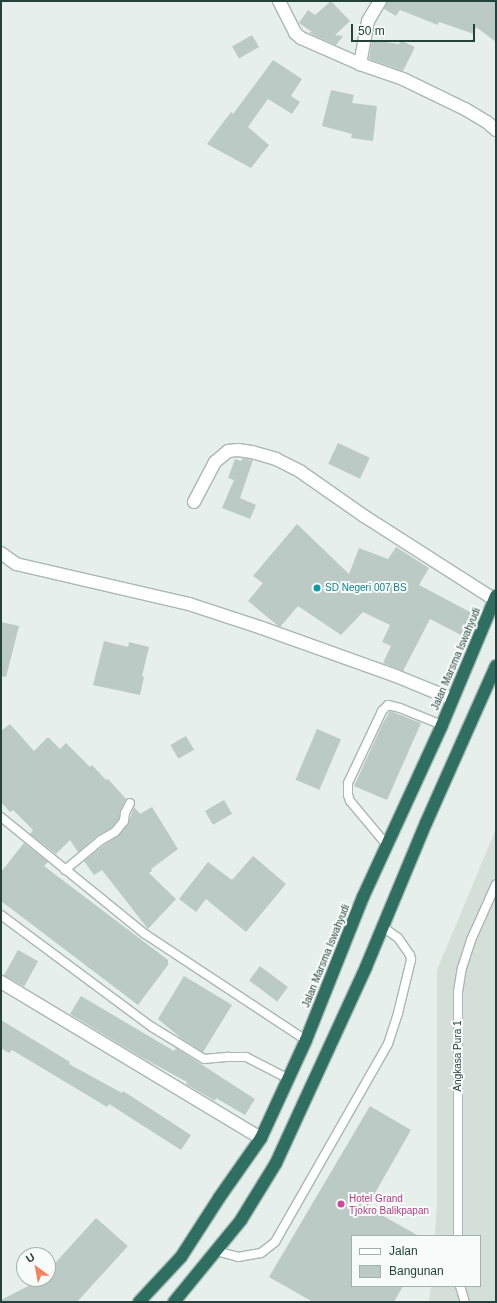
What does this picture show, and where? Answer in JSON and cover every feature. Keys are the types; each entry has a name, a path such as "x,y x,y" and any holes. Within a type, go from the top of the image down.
{"highway":[{"name":"Jalan Marsma Iswahyudi","path":"139,1302 181,1257 218,1198 261,1138 287,1078 306,1040 363,897 386,844 442,725 495,597"},
{"path":"174,1302 241,1220 276,1163 366,967 426,823 496,666"}],"street":[{"path":"279,1 295,33 301,38 360,64 403,79 465,109 487,122 496,130"},
{"path":"360,64 368,21 380,1"},
{"path":"194,502 215,462 228,451 245,451 276,459 301,472 364,516 495,597"},
{"path":"1,553 16,564 189,604 262,628 396,676 452,699"},
{"path":"1,982 261,1138"}],"lane":[{"path":"386,844 350,800 348,795 348,783 382,711 388,705 400,708 442,725"},
{"path":"65,870 101,840 115,832 124,821 125,813 130,803"},
{"path":"1,817 156,943 306,1040"},
{"name":"Angkasa Pura 1","path":"458,1235 458,992 462,968 471,940 496,884"},
{"path":"1,916 152,1028 204,1059 246,1057 287,1078"},
{"path":"216,1250 238,1257 261,1253 275,1242 388,1044 398,1013 411,960 410,955 398,938 382,927"},
{"path":"460,1287 465,1302"}],"shaded area":[{"path":"496,829 496,1302 429,1302 431,1287 481,1287 481,1235 435,1235 437,1203 437,970"}],"building":[{"path":"331,1 350,21 335,35 343,36 336,45 313,35 309,32 312,32 299,23 308,10 315,15"},
{"path":"387,1 496,1 496,42 476,27 474,34 439,22 438,25 400,10 396,16 384,9"},
{"path":"252,35 259,47 239,59 232,46"},
{"path":"372,40 399,44 400,40 415,47 403,71 369,59"},
{"path":"273,60 302,79 291,96 300,102 292,114 268,99 248,127 269,145 251,168 207,144 231,112 233,114"},
{"path":"331,90 354,95 352,103 377,106 373,141 351,138 352,134 322,126"},
{"path":"338,443 370,458 360,479 328,464"},
{"path":"243,458 253,460 240,498 256,505 250,519 222,508 234,480 228,478 235,459 241,461"},
{"path":"297,524 349,574 359,548 388,559 396,547 429,568 419,585 472,613 461,635 430,619 403,671 383,663 391,646 382,642 390,625 363,612 341,635 298,606 280,627 277,625 248,601 263,583 253,576"},
{"path":"1,622 19,626 6,677 1,676"},
{"path":"104,641 128,647 129,642 149,647 142,676 144,677 140,695 93,685"},
{"path":"390,711 421,723 387,800 354,786"},
{"path":"10,724 34,751 48,737 60,749 66,743 90,767 92,765 106,780 108,779 126,799 120,811 119,819 111,828 97,836 78,852 70,840 56,854 30,834 33,830 13,810 10,812 1,802 1,731"},
{"path":"317,729 341,739 319,790 296,780"},
{"path":"186,736 194,750 178,759 170,745"},
{"path":"224,800 232,814 213,825 205,811"},
{"path":"134,807 140,814 152,807 178,849 151,869 152,871 149,873 176,899 148,929 102,870 94,875 84,861 119,835 128,824"},
{"path":"24,843 48,862 44,866 168,960 168,965 138,1005 1,901 1,872"},
{"path":"253,856 286,884 246,932 206,899 196,912 179,899 208,862 232,880"},
{"path":"18,950 38,961 24,987 4,975"},
{"path":"260,966 288,987 277,1001 249,980"},
{"path":"184,976 232,1005 203,1052 182,1039 158,1019"},
{"path":"81,996 174,1051 176,1048 255,1099 245,1115 216,1098 215,1101 186,1084 187,1082 141,1057 70,1014"},
{"path":"1,1020 70,1062 69,1064 122,1093 123,1091 191,1135 181,1150 109,1104 107,1107 12,1050 9,1053 1,1048"},
{"name":"Hotel Grand Tjokro Balikpapan","path":"370,1106 411,1130 367,1207 417,1235 351,1235 351,1287 402,1287 394,1302 313,1302 269,1277"},
{"path":"96,1218 128,1246 77,1302 1,1302 1,1300 26,1287 56,1287 56,1262"}],"place":[{"name":"SD Negeri 007 BS","path":"317,588"},
{"name":"Hotel Grand Tjokro Balikpapan","path":"341,1204"}]}
